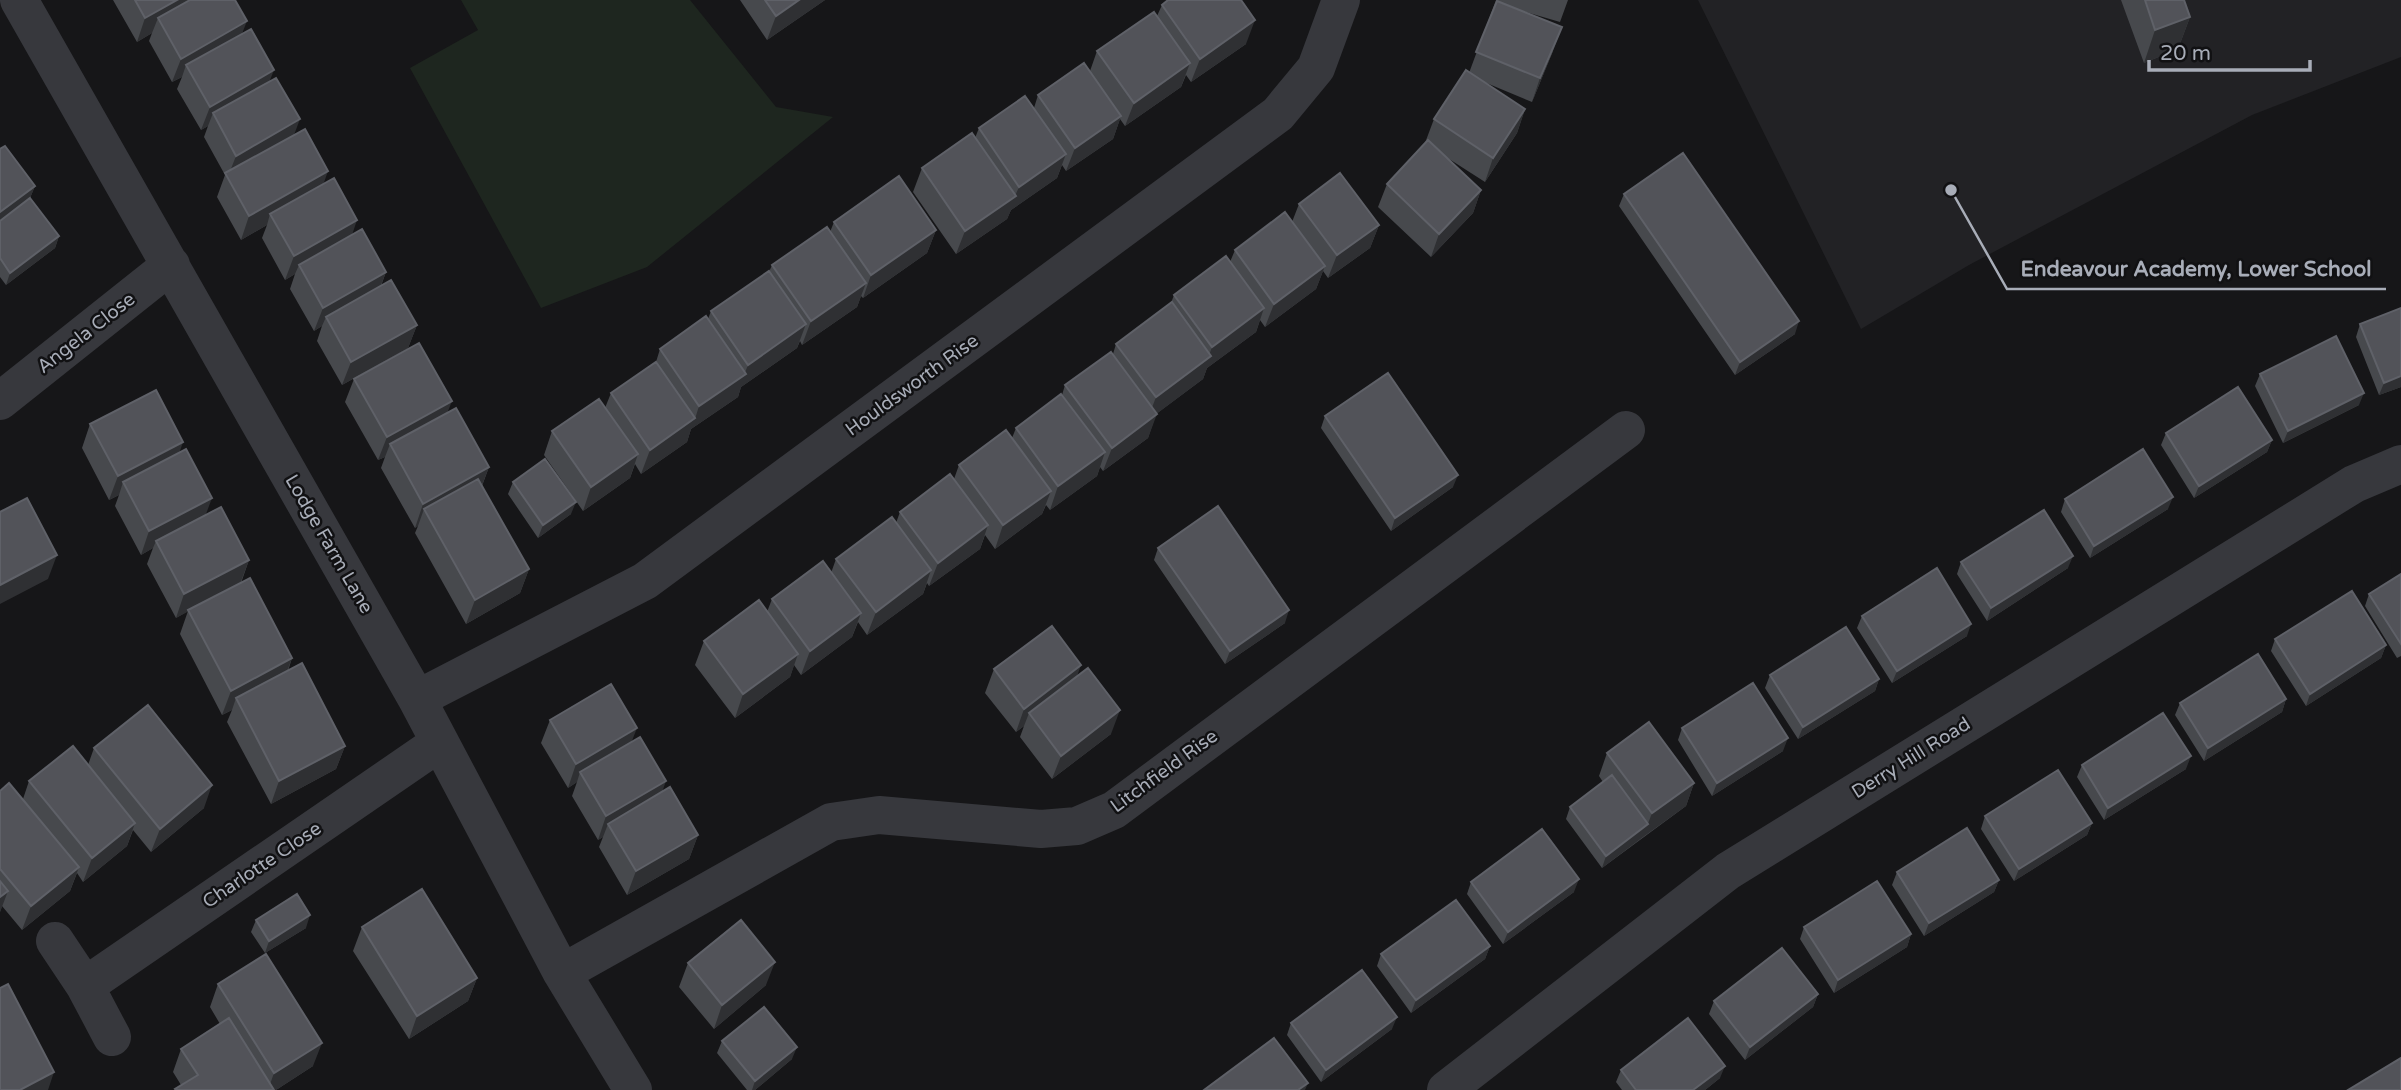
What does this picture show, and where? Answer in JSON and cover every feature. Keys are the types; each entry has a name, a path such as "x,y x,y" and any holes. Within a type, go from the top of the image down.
{"street":[{"name":"Lodge Farm Lane","path":"19,0 417,699 562,972 633,1090"},
{"name":"Houldsworth Rise","path":"417,699 645,581 1278,114 1316,68 1341,0"},
{"name":"Angela Close","path":"0,401 171,265"},
{"name":"Litchfield Rise","path":"562,972 831,822 879,815 1041,829 1077,826 1114,810 1626,430"},
{"name":"Derry Hill Road","path":"1447,1090 1728,871 2354,484 2401,464"},
{"name":"Charlotte Close","path":"85,986 439,743"},
{"path":"55,941 85,986 112,1037"}],"shaded area":[{"path":"461,0 690,0 776,107 833,117 647,267 541,308 410,68 478,30"},
{"path":"1698,0 2401,0 2401,57 2252,115 1969,265 1861,329"}],"building":[{"path":"135,0 177,0 145,18"},
{"path":"190,0 235,0 247,21 181,59 158,18"},
{"path":"765,0 799,0 776,16"},
{"path":"1168,0 1241,0 1255,20 1200,59 1162,5"},
{"path":"2145,0 2184,0 2190,17 2155,30"},
{"path":"1497,1 1562,27 1540,78 1476,52"},
{"path":"1154,12 1190,63 1134,103 1097,51"},
{"path":"251,29 274,70 210,107 186,65"},
{"path":"1084,63 1121,116 1075,148 1038,95"},
{"path":"1466,70 1525,109 1493,158 1434,119"},
{"path":"276,78 300,119 236,156 213,113"},
{"path":"1025,96 1066,154 1019,187 979,128"},
{"path":"305,129 328,171 249,216 225,173"},
{"path":"972,133 1016,196 965,231 922,168"},
{"path":"1428,140 1481,190 1439,234 1387,184"},
{"path":"5,146 35,186 0,212 0,149"},
{"path":"1683,153 1799,321 1740,362 1624,194"},
{"path":"1340,173 1379,225 1337,255 1299,204"},
{"path":"899,176 936,230 871,275 834,222"},
{"path":"334,178 357,220 294,256 270,214"},
{"path":"30,198 59,236 10,273 0,258 0,221"},
{"path":"1285,212 1325,266 1274,304 1235,250"},
{"path":"827,227 866,283 811,321 772,265"},
{"path":"362,229 386,272 323,308 299,265"},
{"path":"1226,256 1264,308 1212,347 1174,295"},
{"path":"769,271 806,324 748,365 711,311"},
{"path":"391,280 417,325 351,362 326,317"},
{"path":"1172,302 1211,356 1156,397 1116,344"},
{"path":"2401,308 2401,376 2384,383 2360,324"},
{"path":"706,316 746,374 699,406 660,349"},
{"path":"2336,336 2364,393 2288,431 2260,374"},
{"path":"419,343 452,401 387,437 354,379"},
{"path":"1111,352 1157,414 1112,448 1065,385"},
{"path":"656,362 695,418 650,450 611,393"},
{"path":"1388,373 1458,475 1395,518 1325,416"},
{"path":"2238,387 2272,440 2199,486 2166,433"},
{"path":"156,390 183,442 118,476 90,424"},
{"path":"1061,394 1105,452 1058,486 1016,428"},
{"path":"599,399 638,454 591,487 552,431"},
{"path":"456,408 489,467 423,504 390,444"},
{"path":"1006,430 1051,491 1003,525 959,465"},
{"path":"186,449 212,498 149,531 123,482"},
{"path":"2143,449 2173,497 2094,546 2065,499"},
{"path":"545,459 576,502 543,525 513,482"},
{"path":"950,474 988,525 938,563 900,512"},
{"path":"478,479 529,569 475,600 424,509"},
{"path":"27,498 57,555 0,585 0,512"},
{"path":"1218,506 1289,610 1230,651 1158,548"},
{"path":"221,507 249,560 184,594 156,541"},
{"path":"2044,510 2073,556 1991,608 1961,562"},
{"path":"892,517 931,570 876,612 836,559"},
{"path":"823,561 861,613 810,651 772,599"},
{"path":"1937,568 1971,624 1897,671 1862,616"},
{"path":"2401,574 2401,644 2369,594"},
{"path":"250,578 292,658 231,691 188,610"},
{"path":"2352,591 2386,645 2310,694 2275,639"},
{"path":"759,600 798,654 743,694 704,641"},
{"path":"1052,626 1081,665 1024,709 994,669"},
{"path":"1846,627 1879,679 1803,727 1770,675"},
{"path":"2258,654 2286,699 2208,748 2180,703"},
{"path":"302,663 345,746 279,781 236,698"},
{"path":"1088,668 1120,710 1061,756 1029,713"},
{"path":"1753,683 1788,738 1717,783 1682,728"},
{"path":"611,684 637,728 576,764 550,720"},
{"path":"148,705 212,785 160,829 94,748"},
{"path":"2163,713 2191,756 2108,808 2082,765"},
{"path":"1649,722 1694,783 1652,813 1607,753"},
{"path":"640,737 666,781 606,816 580,772"},
{"path":"73,746 135,823 92,858 29,781"},
{"path":"2058,770 2092,823 2019,869 1985,816"},
{"path":"1612,775 1648,824 1606,856 1570,807"},
{"path":"9,783 79,867 31,906 0,869 0,791"},
{"path":"670,787 698,835 636,871 608,824"},
{"path":"1967,828 1999,880 1929,923 1897,872"},
{"path":"1542,829 1579,879 1508,932 1471,882"},
{"path":"0,881 8,891 0,897"},
{"path":"1877,881 1911,934 1838,980 1804,927"},
{"path":"422,889 477,978 417,1016 362,927"},
{"path":"297,894 310,915 269,941 256,920"},
{"path":"1456,900 1490,946 1416,1000 1381,954"},
{"path":"741,920 775,962 722,1005 688,963"},
{"path":"1782,948 1818,994 1750,1047 1714,1001"},
{"path":"266,954 322,1043 274,1073 218,984"},
{"path":"1362,970 1397,1017 1326,1070 1291,1023"},
{"path":"8,984 54,1072 20,1090 0,1090 0,988"},
{"path":"764,1007 797,1047 755,1081 722,1041"},
{"path":"229,1018 274,1090 176,1090 198,1075 181,1049"},
{"path":"1688,1018 1725,1066 1693,1090 1636,1090 1621,1070"},
{"path":"1274,1038 1308,1083 1298,1090 1204,1090"},
{"path":"2401,1058 2401,1090 2348,1090"}],"place":[{"name":"Endeavour Academy, Lower School","path":"1951,190"}]}
